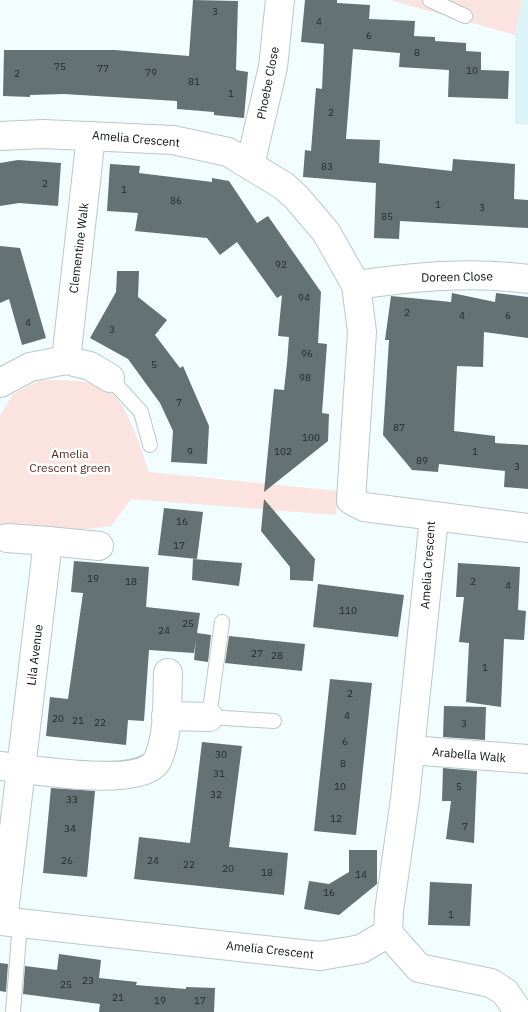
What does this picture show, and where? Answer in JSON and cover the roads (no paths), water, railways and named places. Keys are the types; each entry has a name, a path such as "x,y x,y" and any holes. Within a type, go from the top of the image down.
{"street":[{"name":"Phoebe Close","path":"250,166 274,67 280,0"},
{"name":"Amelia Crescent","path":"0,136 44,134 173,140 228,152 284,186 297,198 326,232 356,285 362,332 352,500 364,507 434,517 410,750 389,911 388,933 362,949 320,956 8,922"},
{"name":"Clementine Walk","path":"66,360 92,136"},
{"name":"Doreen Close","path":"356,285 431,275 509,276 528,279"},
{"path":"0,383 30,367 66,360 90,366 110,378"},
{"path":"434,517 528,528"},
{"path":"7,538 98,546"},
{"name":"Lila Avenue","path":"8,922 11,767 48,541"},
{"path":"11,767 115,777 140,774 157,761 166,731 168,673"},
{"path":"166,716 209,717"},
{"name":"Arabella Walk","path":"410,750 528,759"},
{"path":"388,933 420,968 491,983 505,992 516,1008 516,1012"}],"lane":[{"path":"430,0 465,16"},
{"path":"110,378 141,412 150,445"},
{"path":"222,622 209,717 274,722"},
{"path":"8,922 13,1012"}],"park label":[{"name":"Amelia Crescent green","path":"70,461"}]}
